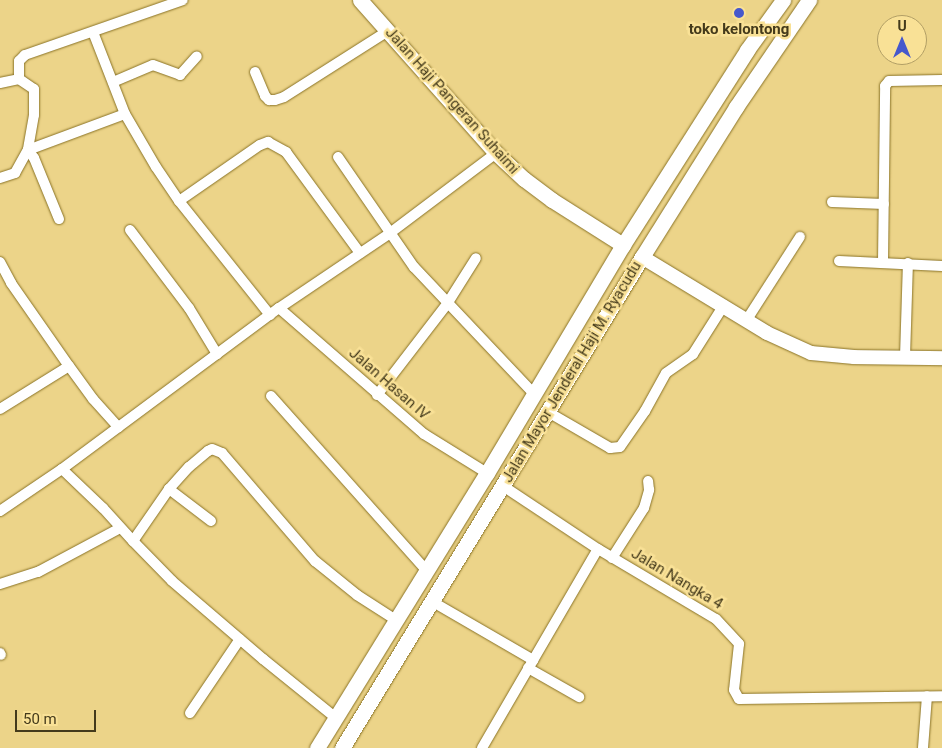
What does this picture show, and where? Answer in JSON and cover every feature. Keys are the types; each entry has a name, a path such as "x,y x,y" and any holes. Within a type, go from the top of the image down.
{"main road":[{"name":"Jalan Haji Pangeran Suhaimi","path":"360,0 496,153 524,179 552,200 623,245"},
{"name":"Jalan Mayor Jenderal Haji M. Ryacudu","path":"318,748 487,473 623,245 747,50 783,0"},
{"name":"Jalan Mayor Jenderal Haji M. Ryacudu","path":"342,748 433,602 642,257 766,62 809,0"},
{"path":"747,50 766,62"},
{"path":"379,649 390,654 400,641 411,638"},
{"path":"356,688 365,683 376,665 381,664 391,669"}],"street":[{"path":"19,79 19,61 25,55 183,0"},
{"path":"255,72 265,96 269,100 275,100 284,97 388,31"},
{"path":"93,32 126,114 180,201 270,315"},
{"path":"113,82 154,65 180,75 196,56"},
{"path":"0,83 19,79 34,89 35,95 34,115 28,150 15,173 0,178"},
{"path":"884,262 886,86 889,81 942,80"},
{"path":"28,150 126,114"},
{"path":"180,201 260,145 268,142 286,152 360,253"},
{"path":"28,150 34,158 59,219"},
{"path":"0,511 62,469 279,308 390,233 496,153"},
{"path":"338,157 414,267 534,394"},
{"path":"832,202 884,204"},
{"path":"130,230 189,308 217,354"},
{"path":"746,321 800,237"},
{"path":"642,257 724,305 746,321 784,342 811,353 854,358 942,358"},
{"path":"377,395 447,304 476,258"},
{"path":"839,261 942,266"},
{"path":"0,262 10,283 69,366 93,399 118,428"},
{"path":"905,358 908,263"},
{"path":"548,412 610,448 620,447 646,411 666,373 693,354 724,305"},
{"name":"Jalan Hasan IV","path":"279,308 424,434 487,473"},
{"path":"0,409 69,366"},
{"path":"271,396 427,571"},
{"path":"133,541 169,489 189,467 212,449 222,452 315,560 357,596 396,620"},
{"path":"62,469 103,508 172,581 336,718"},
{"path":"612,558 644,508 649,490 648,481"},
{"name":"Jalan Nangka 4","path":"503,486 612,558 716,619 739,644 734,690 739,699 942,696"},
{"path":"169,489 210,521"},
{"path":"0,584 38,572 120,528"},
{"path":"482,748 598,549"},
{"path":"433,602 579,697"},
{"path":"190,713 240,639"},
{"path":"923,748 927,696"}],"place":[{"name":"toko kelontong","path":"739,13"}]}
